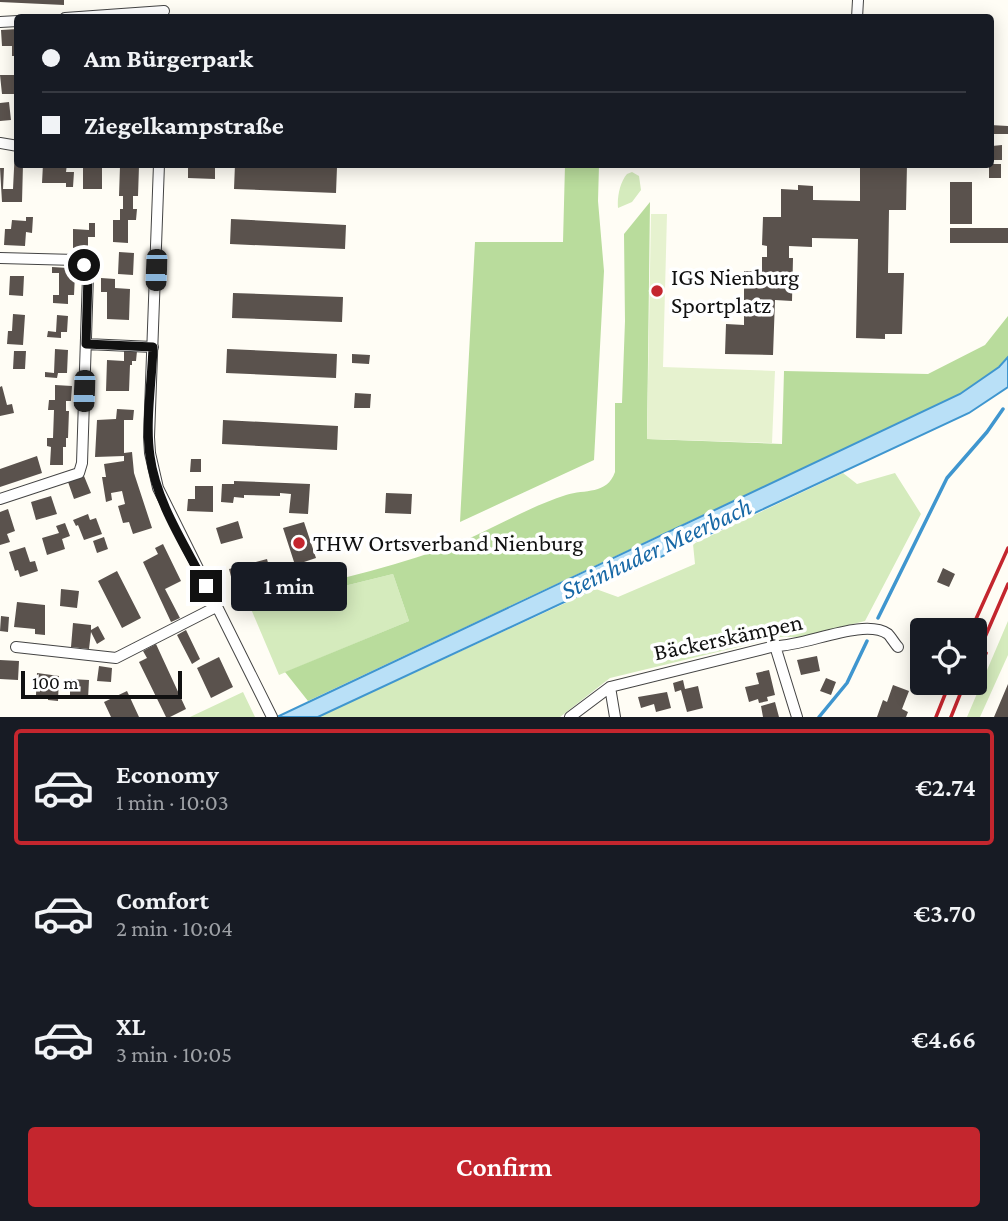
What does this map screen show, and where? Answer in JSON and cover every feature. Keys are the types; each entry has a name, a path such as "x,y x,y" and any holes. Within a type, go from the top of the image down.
{"street":[{"path":"114,14 164,10"},
{"path":"159,168 149,437 152,469 162,497 272,715"},
{"path":"0,258 76,260 84,265 88,275 82,463 79,473 0,499"},
{"path":"86,344 153,347"},
{"path":"16,647 116,658 216,607"},
{"name":"Bäckerskämpen","path":"570,717 610,687 775,646 788,646 860,629 888,634 898,647"},
{"path":"775,646 797,717"},
{"path":"610,687 615,717"}],"green space":[{"path":"565,168 599,168 598,201 604,271 594,460 460,522 475,242 563,242"},
{"path":"632,172 639,176 641,190 632,202 618,208 621,185 627,174"},
{"path":"650,202 647,439 782,444 784,371 928,374 985,345 1008,316 1008,357 999,367 960,394 308,701 285,672 409,621 393,574 251,609 248,601 416,558 455,544 550,501 601,488 611,479 615,472 615,403 622,403 624,234"},
{"name":"IGS Nienburg Sportplatz","path":"651,214 667,214 663,367 775,371 772,443 647,439"},
{"path":"843,473 857,484 895,473 921,514 865,621 800,637 780,637 610,678 560,717 318,717 596,589 618,597 695,564 693,544"},
{"path":"393,574 409,621 279,675 251,609"},
{"path":"1008,621 1008,655 980,717 967,717 976,695 987,695 987,670"},
{"path":"243,692 255,717 190,717"}],"water":[{"name":"Steinhuder Meerbach","path":"1008,357 1008,387 969,413 318,717 277,717 960,394 999,367"}],"building":[{"path":"64,0 64,5 0,2"},
{"path":"14,29 14,56 12,46 2,46 1,30"},
{"path":"0,75 14,75 14,94 2,94"},
{"path":"9,102 11,120 0,121 0,103"},
{"path":"994,125 1008,126 1008,134 994,134"},
{"path":"1002,145 1002,160 994,160 994,146"},
{"path":"994,164 1001,164 1001,178 989,178 989,168 994,168"},
{"path":"0,168 4,168 3,189 13,189 14,168 23,168 22,202 2,202"},
{"path":"43,168 66,168 66,172 74,172 73,187 66,187 66,183 42,183"},
{"path":"83,168 102,168 102,189 83,189"},
{"path":"120,168 139,168 138,196 133,196 133,209 137,209 136,220 128,220 128,243 113,242 113,220 120,220 120,209 123,209 123,196 119,196"},
{"path":"188,168 215,168 215,179 188,178"},
{"path":"235,168 337,168 336,193 234,189"},
{"path":"860,168 907,168 906,210 889,210 888,273 904,273 902,334 885,334 885,339 856,338 858,239 812,238 812,247 789,246 789,258 793,258 792,301 775,300 773,355 725,354 726,324 744,325 744,311 748,311 748,300 744,300 744,271 762,271 762,257 767,257 767,246 762,245 763,217 781,217 781,189 798,190 798,185 813,186 813,200 860,201"},
{"path":"950,182 972,182 972,224 950,224"},
{"path":"26,217 33,217 32,233 26,232 25,246 4,245 5,229 11,229 12,220 26,221"},
{"path":"231,219 346,225 345,249 230,244"},
{"path":"89,223 95,223 95,237 88,237 88,248 73,248 73,229 89,230"},
{"path":"950,228 1008,228 1008,243 950,243"},
{"path":"119,252 134,253 133,275 118,274"},
{"path":"52,267 68,268 67,273 75,274 74,295 68,295 68,304 53,303 53,295 59,295 59,273 52,273"},
{"path":"10,276 24,276 23,296 9,295"},
{"path":"101,278 115,279 115,288 130,289 129,320 107,319 107,292 101,292"},
{"path":"233,293 343,297 342,322 232,318"},
{"path":"13,314 25,315 23,345 7,344 8,331 12,331"},
{"path":"57,315 68,316 67,332 61,332 61,338 47,337 48,331 56,332"},
{"path":"55,349 68,350 67,373 58,373 57,378 45,377 45,372 54,373"},
{"path":"227,349 337,354 336,378 226,373"},
{"path":"124,350 137,351 136,361 132,361 130,365 129,391 106,391 107,360 124,361"},
{"path":"14,351 26,351 25,369 13,369"},
{"path":"352,354 370,355 369,364 352,363"},
{"path":"55,385 72,386 71,401 66,401 66,411 69,411 68,438 66,447 63,447 63,465 50,465 51,447 47,446 47,438 53,438 54,410 48,410 49,400 55,400"},
{"path":"2,386 7,405 12,404 14,413 0,416 0,387"},
{"path":"355,393 371,394 370,408 354,408"},
{"path":"117,409 134,410 133,420 124,420 124,453 132,452 134,473 152,528 133,534 129,522 123,523 118,506 125,504 122,491 111,493 112,500 106,502 102,477 106,477 104,464 124,461 124,456 95,457 97,420 116,419"},
{"path":"223,420 338,426 337,450 222,444"},
{"path":"37,456 42,473 0,487 0,469"},
{"path":"191,459 201,459 201,472 190,472"},
{"path":"84,476 91,493 74,499 68,482"},
{"path":"234,481 310,484 308,514 289,513 291,494 244,495 244,498 234,497 233,503 221,502 222,484 234,484"},
{"path":"195,486 213,486 213,512 187,511 188,499 195,499"},
{"path":"386,493 412,494 411,514 385,513"},
{"path":"51,496 57,514 36,520 31,502"},
{"path":"8,509 15,531 7,534 10,542 0,545 0,512"},
{"path":"88,514 90,520 96,518 102,534 84,540 73,520"},
{"path":"238,521 243,538 221,544 216,528"},
{"name":"THW Ortsverband Nienburg","path":"304,522 316,558 295,565 283,528"},
{"path":"65,523 70,536 62,539 65,549 47,555 42,538 59,533 56,526"},
{"path":"104,537 108,549 97,553 93,541"},
{"path":"163,544 181,581 165,589 180,618 171,622 143,562 158,554 155,548"},
{"path":"25,547 30,562 35,561 38,571 20,577 18,570 15,571 9,552"},
{"path":"267,559 272,578 234,588 229,569"},
{"path":"943,568 955,574 949,587 937,582"},
{"path":"117,571 141,618 122,628 98,581"},
{"path":"61,589 79,591 77,608 60,606"},
{"path":"17,602 45,605 45,635 35,634 35,629 14,627"},
{"path":"1,616 9,617 8,632 0,631"},
{"path":"73,623 91,625 91,630 98,626 105,639 97,644 91,632 89,649 71,647"},
{"path":"186,630 200,659 192,664 177,635"},
{"path":"156,644 186,709 170,717 166,717 139,662 147,658 143,651"},
{"path":"817,656 820,671 801,675 797,660"},
{"path":"219,657 233,687 211,698 197,668"},
{"path":"0,660 19,661 18,680 0,679"},
{"path":"99,666 112,668 111,682 97,681"},
{"path":"769,670 775,695 767,697 768,701 759,703 758,699 749,702 745,687 759,684 756,673"},
{"path":"37,673 59,676 58,701 48,700 48,696 36,695"},
{"path":"826,678 836,682 831,695 820,691"},
{"path":"70,679 89,680 88,699 70,699"},
{"path":"683,680 685,689 698,686 703,708 687,712 681,690 675,692 673,683"},
{"path":"1008,684 1008,717 994,717"},
{"path":"893,685 909,691 902,709 908,712 906,717 877,717 883,700 887,702"},
{"path":"127,691 139,717 111,717 104,702"},
{"path":"667,692 671,708 656,712 654,704 641,708 638,697"},
{"path":"775,702 779,717 763,717 761,706"}],"waterway":[{"path":"878,618 947,478 1003,409"},
{"path":"819,717 847,683 867,641"}],"railway":[{"path":"976,618 1008,548"},
{"path":"987,632 1008,584"},
{"path":"936,717 945,695"},
{"path":"951,717 960,695"}],"place":[{"name":"IGS Nienburg Sportplatz","path":"657,291"},
{"name":"THW Ortsverband Nienburg","path":"299,543"}],"route":[{"path":"84,265 88,275 86,344 153,347 149,437 152,469 158,488 206,586"}]}
